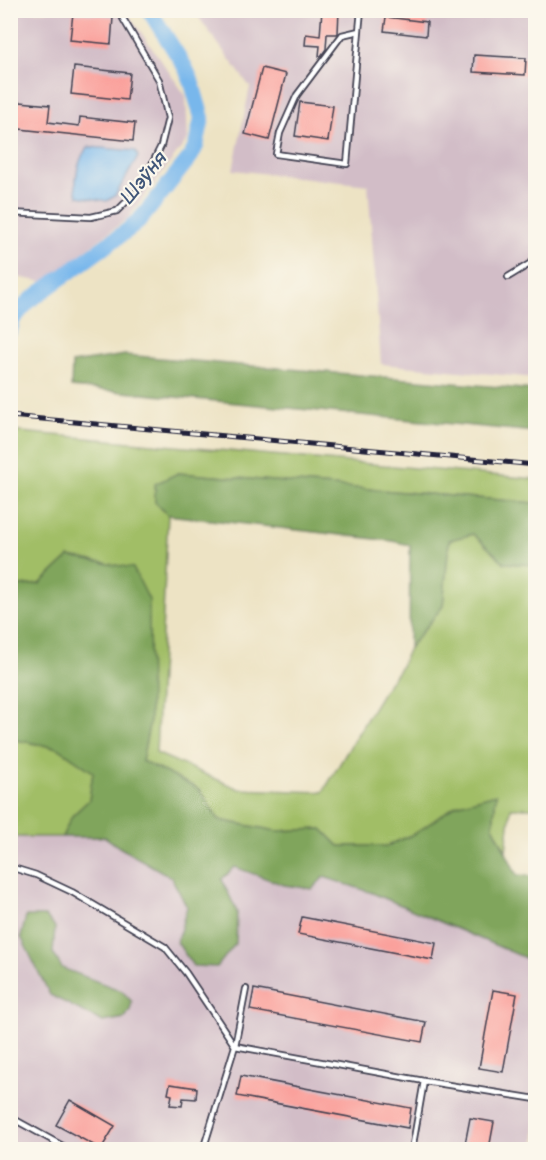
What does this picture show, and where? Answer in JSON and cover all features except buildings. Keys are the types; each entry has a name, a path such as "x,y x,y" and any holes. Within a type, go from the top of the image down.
{"lane":[{"path":"10,213 91,218 117,211 140,189 161,146 168,118 159,80 118,10"},
{"path":"359,31 342,36 297,95 280,133 276,154 347,164 361,10"},
{"path":"508,277 536,260"},
{"path":"10,867 36,875 72,892 165,947 186,973 235,1046 536,1099"},
{"path":"203,1149 235,1046 246,989"},
{"path":"412,1149 424,1081"},
{"path":"10,1117 69,1149"}],"shaded area":[{"path":"10,11 126,11 186,96 188,139 128,218 44,282 11,276"},
{"path":"194,11 535,11 535,378 381,364 368,185 233,170 250,87"},
{"path":"11,837 196,837 370,892 535,962 535,1149 11,1150"}],"green space":[{"path":"125,355 535,390 535,432 71,387 72,363"},
{"path":"10,431 535,479 535,503 178,473 155,502 168,515 156,753 239,789 323,792 384,690 400,668 409,648 443,606 449,540 473,534 505,563 535,565 535,808 511,808 506,851 493,826 496,795 456,805 416,833 387,846 339,846 322,829 277,831 219,820 199,789 142,761 150,720 69,557 40,584 11,587"},
{"path":"178,473 535,503 535,565 505,563 473,534 449,540 443,606 409,648 410,545 168,515 155,502 155,484"},
{"path":"69,557 133,568 149,600 150,720 142,761 199,789 219,820 277,831 322,829 339,846 387,846 416,833 456,805 496,794 493,826 517,875 535,876 535,962 370,892 324,877 312,889 284,885 235,867 222,879 237,912 236,943 217,967 193,966 177,942 187,907 171,877 105,837 62,837 72,816 89,800 93,772 58,748 11,739 11,587 40,584"},
{"path":"10,739 58,748 93,772 89,800 72,816 62,837 11,837"},
{"path":"26,916 45,916 55,927 53,953 62,968 122,991 132,1002 125,1018 103,1022 50,995 21,937"}],"water":[{"path":"89,147 136,151 138,157 115,196 107,201 78,196 76,191 76,178 82,156"}],"waterway":[{"name":"Шэўня","path":"10,330 13,319 29,301 132,227 191,156 196,146 202,118 191,80 149,10"}],"railway":[{"path":"10,416 536,465"}]}
